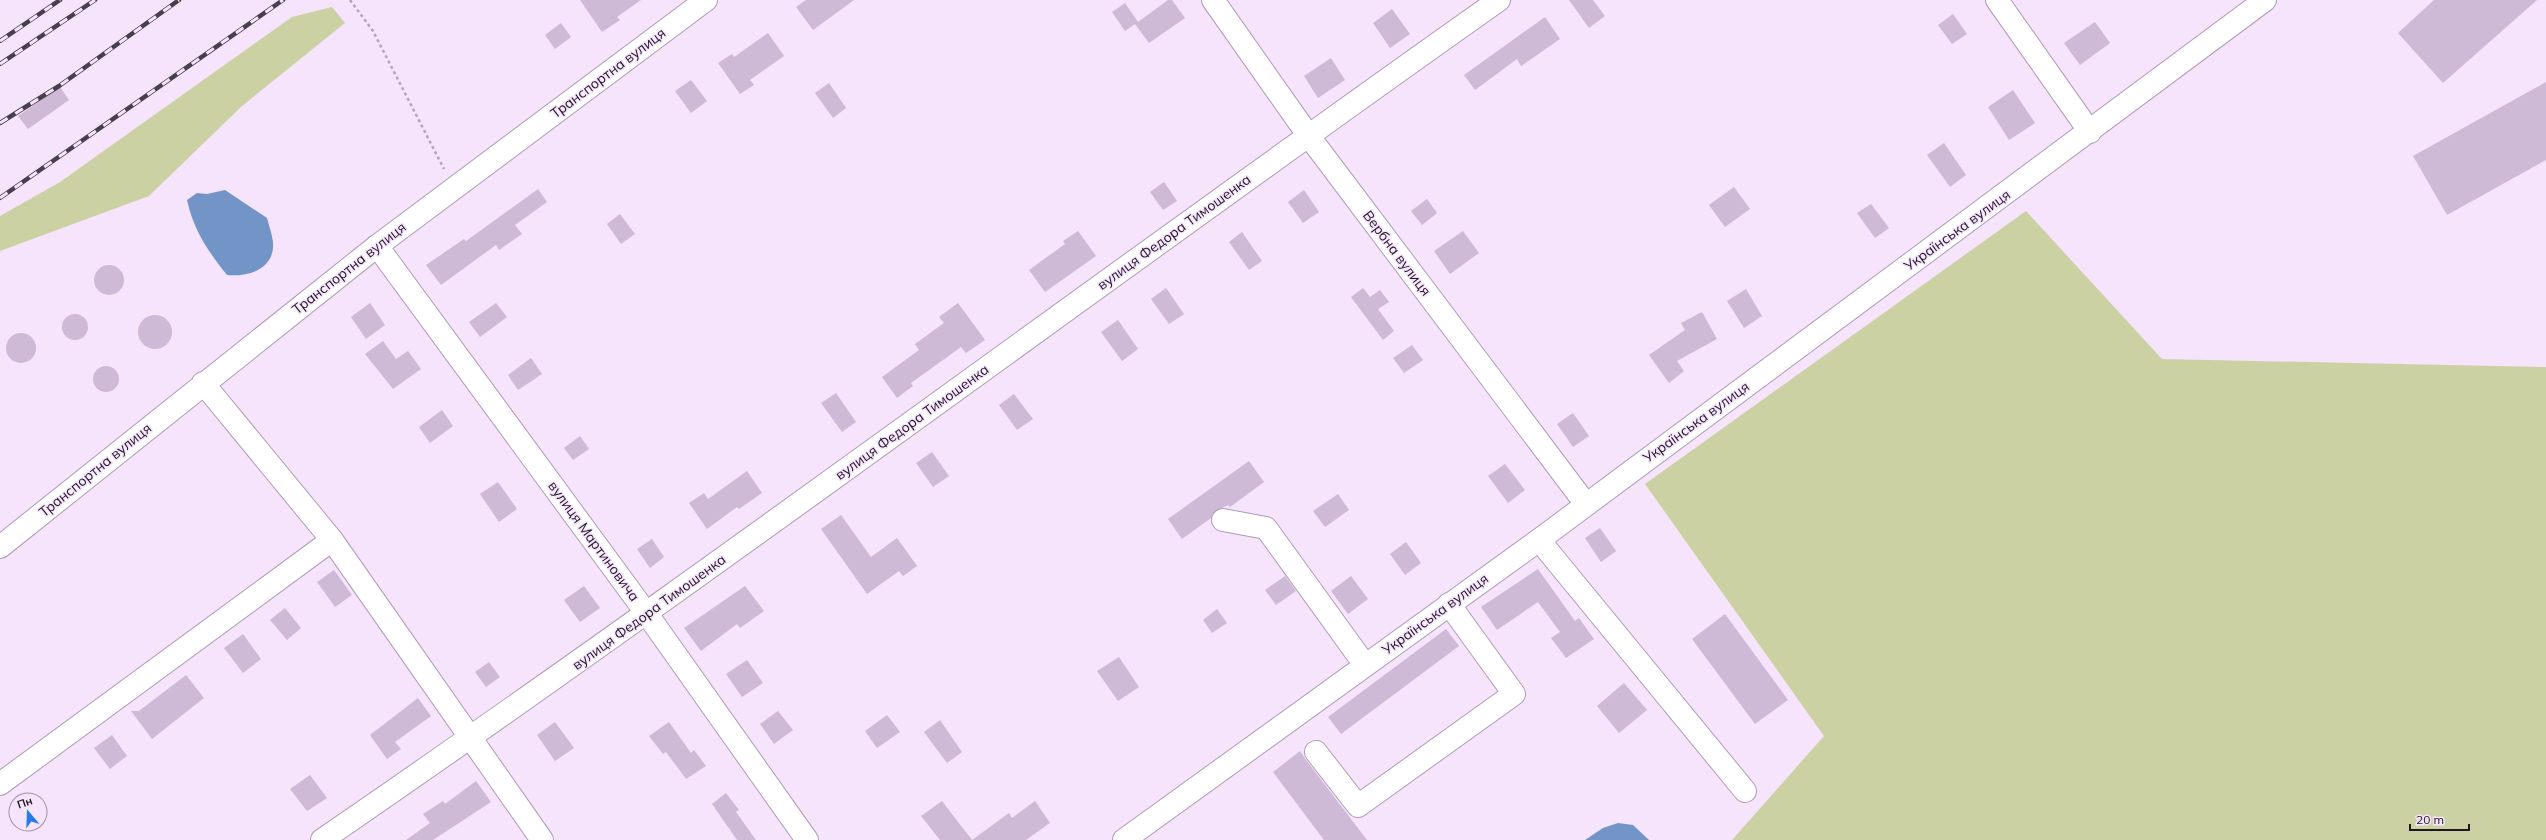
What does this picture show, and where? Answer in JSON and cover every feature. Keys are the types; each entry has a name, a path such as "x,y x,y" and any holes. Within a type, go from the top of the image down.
{"street":[{"name":"Транспортна вулиця","path":"0,547 377,246 706,0"},
{"name":"Вербна вулиця","path":"1213,0 1308,135 1585,503"},
{"name":"вулиця Федора Тимошенка","path":"322,840 647,614 1308,135 1499,0"},
{"path":"1997,0 2090,132"},
{"name":"Українська вулиця","path":"1124,840 1539,540 1585,503 2090,132 2266,0"},
{"name":"вулиця Мартиновича","path":"377,246 647,614 807,840"},
{"path":"204,383 332,540 542,840"},
{"path":"1224,520 1266,528 1365,665"},
{"path":"0,784 332,540"},
{"path":"1539,540 1745,791"},
{"path":"1316,752 1358,806 1514,694 1450,604"}],"path":[{"path":"350,0 373,31 454,188"}],"green space":[{"path":"332,7 345,23 242,106 149,196 0,251 0,216 60,182 292,17"},
{"path":"2026,211 2162,359 2546,367 2546,840 1732,840 1824,736 1645,484"}],"water":[{"path":"225,190 267,218 273,239 270,259 265,265 252,273 227,275 202,240 190,211 187,200 197,193 207,194"},
{"path":"1618,823 1633,825 1649,840 1585,840 1603,828"}],"building":[{"path":"580,0 641,0 617,17 620,20 602,32"},
{"path":"806,0 854,0 813,30 796,7"},
{"path":"1168,0 1172,0 1185,18 1149,43 1135,24 1125,31 1112,12 1125,3 1138,22"},
{"path":"1569,0 1593,0 1605,16 1589,28"},
{"path":"2434,0 2537,0 2443,83 2398,33"},
{"path":"1392,9 1410,34 1390,48 1373,23"},
{"path":"1953,14 1967,34 1952,44 1938,25"},
{"path":"1545,17 1560,39 1521,66 1517,59 1475,90 1464,75"},
{"path":"2095,22 2110,43 2080,65 2064,43"},
{"path":"561,23 571,37 555,49 545,35"},
{"path":"768,33 784,56 750,80 754,85 740,94 718,63 732,54 734,57"},
{"path":"1331,58 1345,80 1318,98 1304,76"},
{"path":"691,80 707,101 691,113 675,91"},
{"path":"2546,82 2546,160 2447,215 2413,156"},
{"path":"829,83 846,108 833,118 815,93"},
{"path":"60,87 69,100 28,129 18,116"},
{"path":"2013,90 2035,123 2009,140 1988,107"},
{"path":"1944,143 1966,175 1950,187 1927,155"},
{"path":"1164,182 1177,201 1163,210 1150,192"},
{"path":"1734,187 1750,209 1725,227 1709,205"},
{"path":"538,189 547,202 515,225 522,234 499,250 496,245 441,285 426,265 464,239 466,241"},
{"path":"1304,190 1319,212 1303,223 1288,202"},
{"path":"1427,199 1437,213 1422,225 1411,211"},
{"path":"1871,204 1889,228 1875,238 1857,213"},
{"path":"620,214 635,234 621,244 607,224"},
{"path":"1078,231 1096,256 1045,292 1029,270 1065,244 1063,241"},
{"path":"1463,231 1479,253 1450,274 1434,251"},
{"path":"1242,232 1262,261 1249,270 1229,242"},
{"path":"109,265 119,270 124,280 119,290 109,295 99,290 94,280 99,270"},
{"path":"1166,288 1184,314 1169,324 1151,299"},
{"path":"1363,288 1370,297 1380,290 1389,302 1378,309 1394,331 1383,340 1351,297"},
{"path":"1746,289 1762,316 1744,328 1727,301"},
{"path":"370,303 385,325 366,339 351,317"},
{"path":"496,303 507,317 480,337 469,322"},
{"path":"958,303 985,340 966,353 961,347 911,383 913,386 897,398 882,377 919,350 915,344 944,323 939,317"},
{"path":"1702,312 1717,339 1677,361 1684,371 1669,383 1649,355 1685,330 1681,323"},
{"path":"75,314 84,318 88,327 84,336 75,340 66,336 62,327 66,318"},
{"path":"158,315 165,317 170,322 172,332 170,342 165,347 152,349 145,347 140,342 138,329 140,322 145,317"},
{"path":"1118,320 1138,349 1122,361 1101,332"},
{"path":"21,333 32,337 36,348 32,359 21,363 10,359 6,348 10,337"},
{"path":"383,341 396,359 408,351 421,369 393,389 365,354"},
{"path":"1412,345 1423,360 1404,373 1393,358"},
{"path":"531,358 542,374 518,390 508,375"},
{"path":"106,366 115,370 119,379 115,388 106,392 97,388 93,379 97,370"},
{"path":"836,393 856,422 842,432 821,403"},
{"path":"1014,394 1033,419 1017,430 999,405"},
{"path":"442,410 453,426 430,443 419,427"},
{"path":"1573,413 1589,436 1573,447 1557,424"},
{"path":"580,436 589,449 573,460 564,448"},
{"path":"932,452 949,476 933,487 916,463"},
{"path":"1249,461 1264,482 1230,507 1228,505 1214,512 1211,518 1182,539 1168,519"},
{"path":"1505,464 1525,490 1508,503 1488,476"},
{"path":"747,471 762,493 739,509 737,507 707,529 689,503 704,493 708,499"},
{"path":"498,482 517,509 499,522 480,494"},
{"path":"1338,494 1349,510 1325,527 1313,511"},
{"path":"841,515 871,557 897,538 917,566 903,576 899,571 867,594 821,529"},
{"path":"1600,528 1616,551 1601,562 1585,538"},
{"path":"652,539 664,557 650,568 637,549"},
{"path":"1406,542 1421,563 1405,575 1390,554"},
{"path":"1538,569 1575,621 1579,618 1594,639 1566,658 1551,638 1560,632 1538,602 1497,630 1481,607"},
{"path":"334,570 352,595 335,607 317,582"},
{"path":"1285,576 1296,591 1276,605 1265,590"},
{"path":"1351,576 1368,599 1348,614 1331,591"},
{"path":"584,586 600,608 580,622 564,600"},
{"path":"745,586 764,611 740,628 737,624 701,651 684,628"},
{"path":"285,608 301,628 287,640 270,620"},
{"path":"1217,609 1227,623 1212,633 1203,620"},
{"path":"1725,614 1788,700 1755,724 1692,639"},
{"path":"1446,629 1459,646 1341,734 1328,717"},
{"path":"243,634 261,659 243,673 224,648"},
{"path":"1119,657 1139,687 1118,701 1097,671"},
{"path":"747,660 763,683 742,697 726,674"},
{"path":"489,662 500,677 486,687 475,672"},
{"path":"186,675 204,698 152,739 131,711 139,711"},
{"path":"1624,683 1647,710 1619,733 1597,706"},
{"path":"418,698 431,716 395,742 401,749 387,759 370,735"},
{"path":"778,711 793,730 774,744 760,724"},
{"path":"887,715 900,732 877,748 865,731"},
{"path":"940,720 962,752 947,763 924,732"},
{"path":"555,722 574,748 555,761 537,735"},
{"path":"669,722 691,753 694,750 706,766 686,779 666,752 663,754 649,736"},
{"path":"112,735 127,756 110,769 94,748"},
{"path":"1300,751 1367,840 1324,840 1273,772"},
{"path":"310,775 327,798 307,811 290,789"},
{"path":"476,781 491,802 433,840 406,840 430,823 423,814 443,801 445,804"},
{"path":"726,793 739,810 736,812 756,840 737,840 712,804"},
{"path":"942,801 972,840 940,840 921,816"},
{"path":"1035,801 1050,823 1026,840 972,840 1009,813 1012,818"}],"railway":[{"path":"0,41 60,0"},
{"path":"0,64 95,0"},
{"path":"0,123 59,86 179,0"},
{"path":"0,198 283,0"}]}
